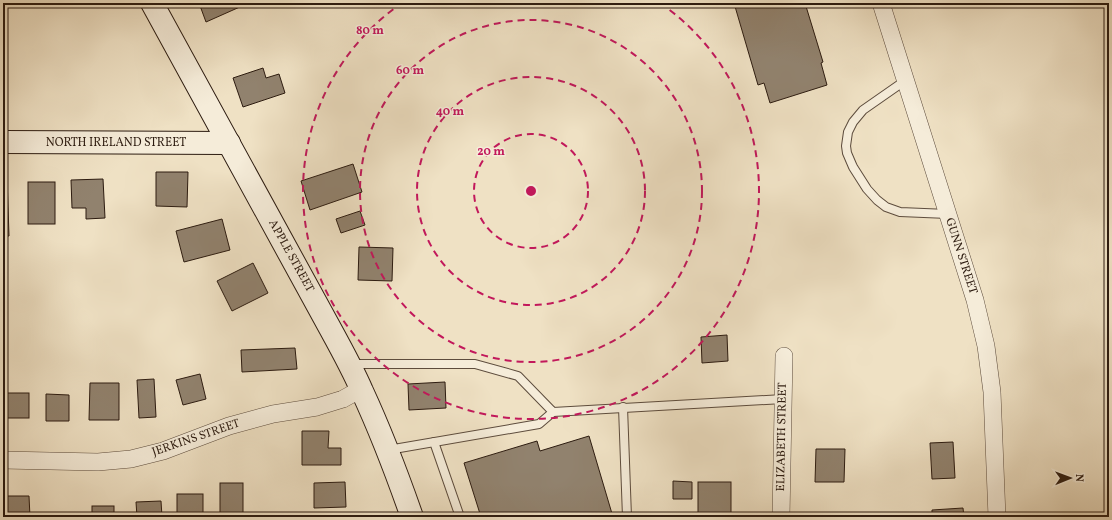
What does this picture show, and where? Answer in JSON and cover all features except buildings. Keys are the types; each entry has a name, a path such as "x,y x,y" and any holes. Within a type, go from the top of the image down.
{"street":[{"name":"APPLE STREET","path":"152,3 349,364 388,450 412,517"},
{"name":"GUNN STREET","path":"881,3 975,300 986,346 992,392 997,517"},
{"name":"NORTH IRELAND STREET","path":"3,142 229,143"},
{"name":"ELIZABETH STREET","path":"781,517 784,356"},
{"name":"JERKINS STREET","path":"3,460 98,462 131,459 164,452 230,426 265,416 291,410 317,407 343,398 361,389"}],"lane":[{"path":"906,80 862,110 848,132 846,146 847,154 853,167 867,189 886,207 900,212 948,214"},
{"path":"349,364 475,364 518,376 553,412"},
{"path":"388,450 539,424 553,412 783,399"},
{"path":"623,407 627,517"},
{"path":"434,442 460,517"}]}
